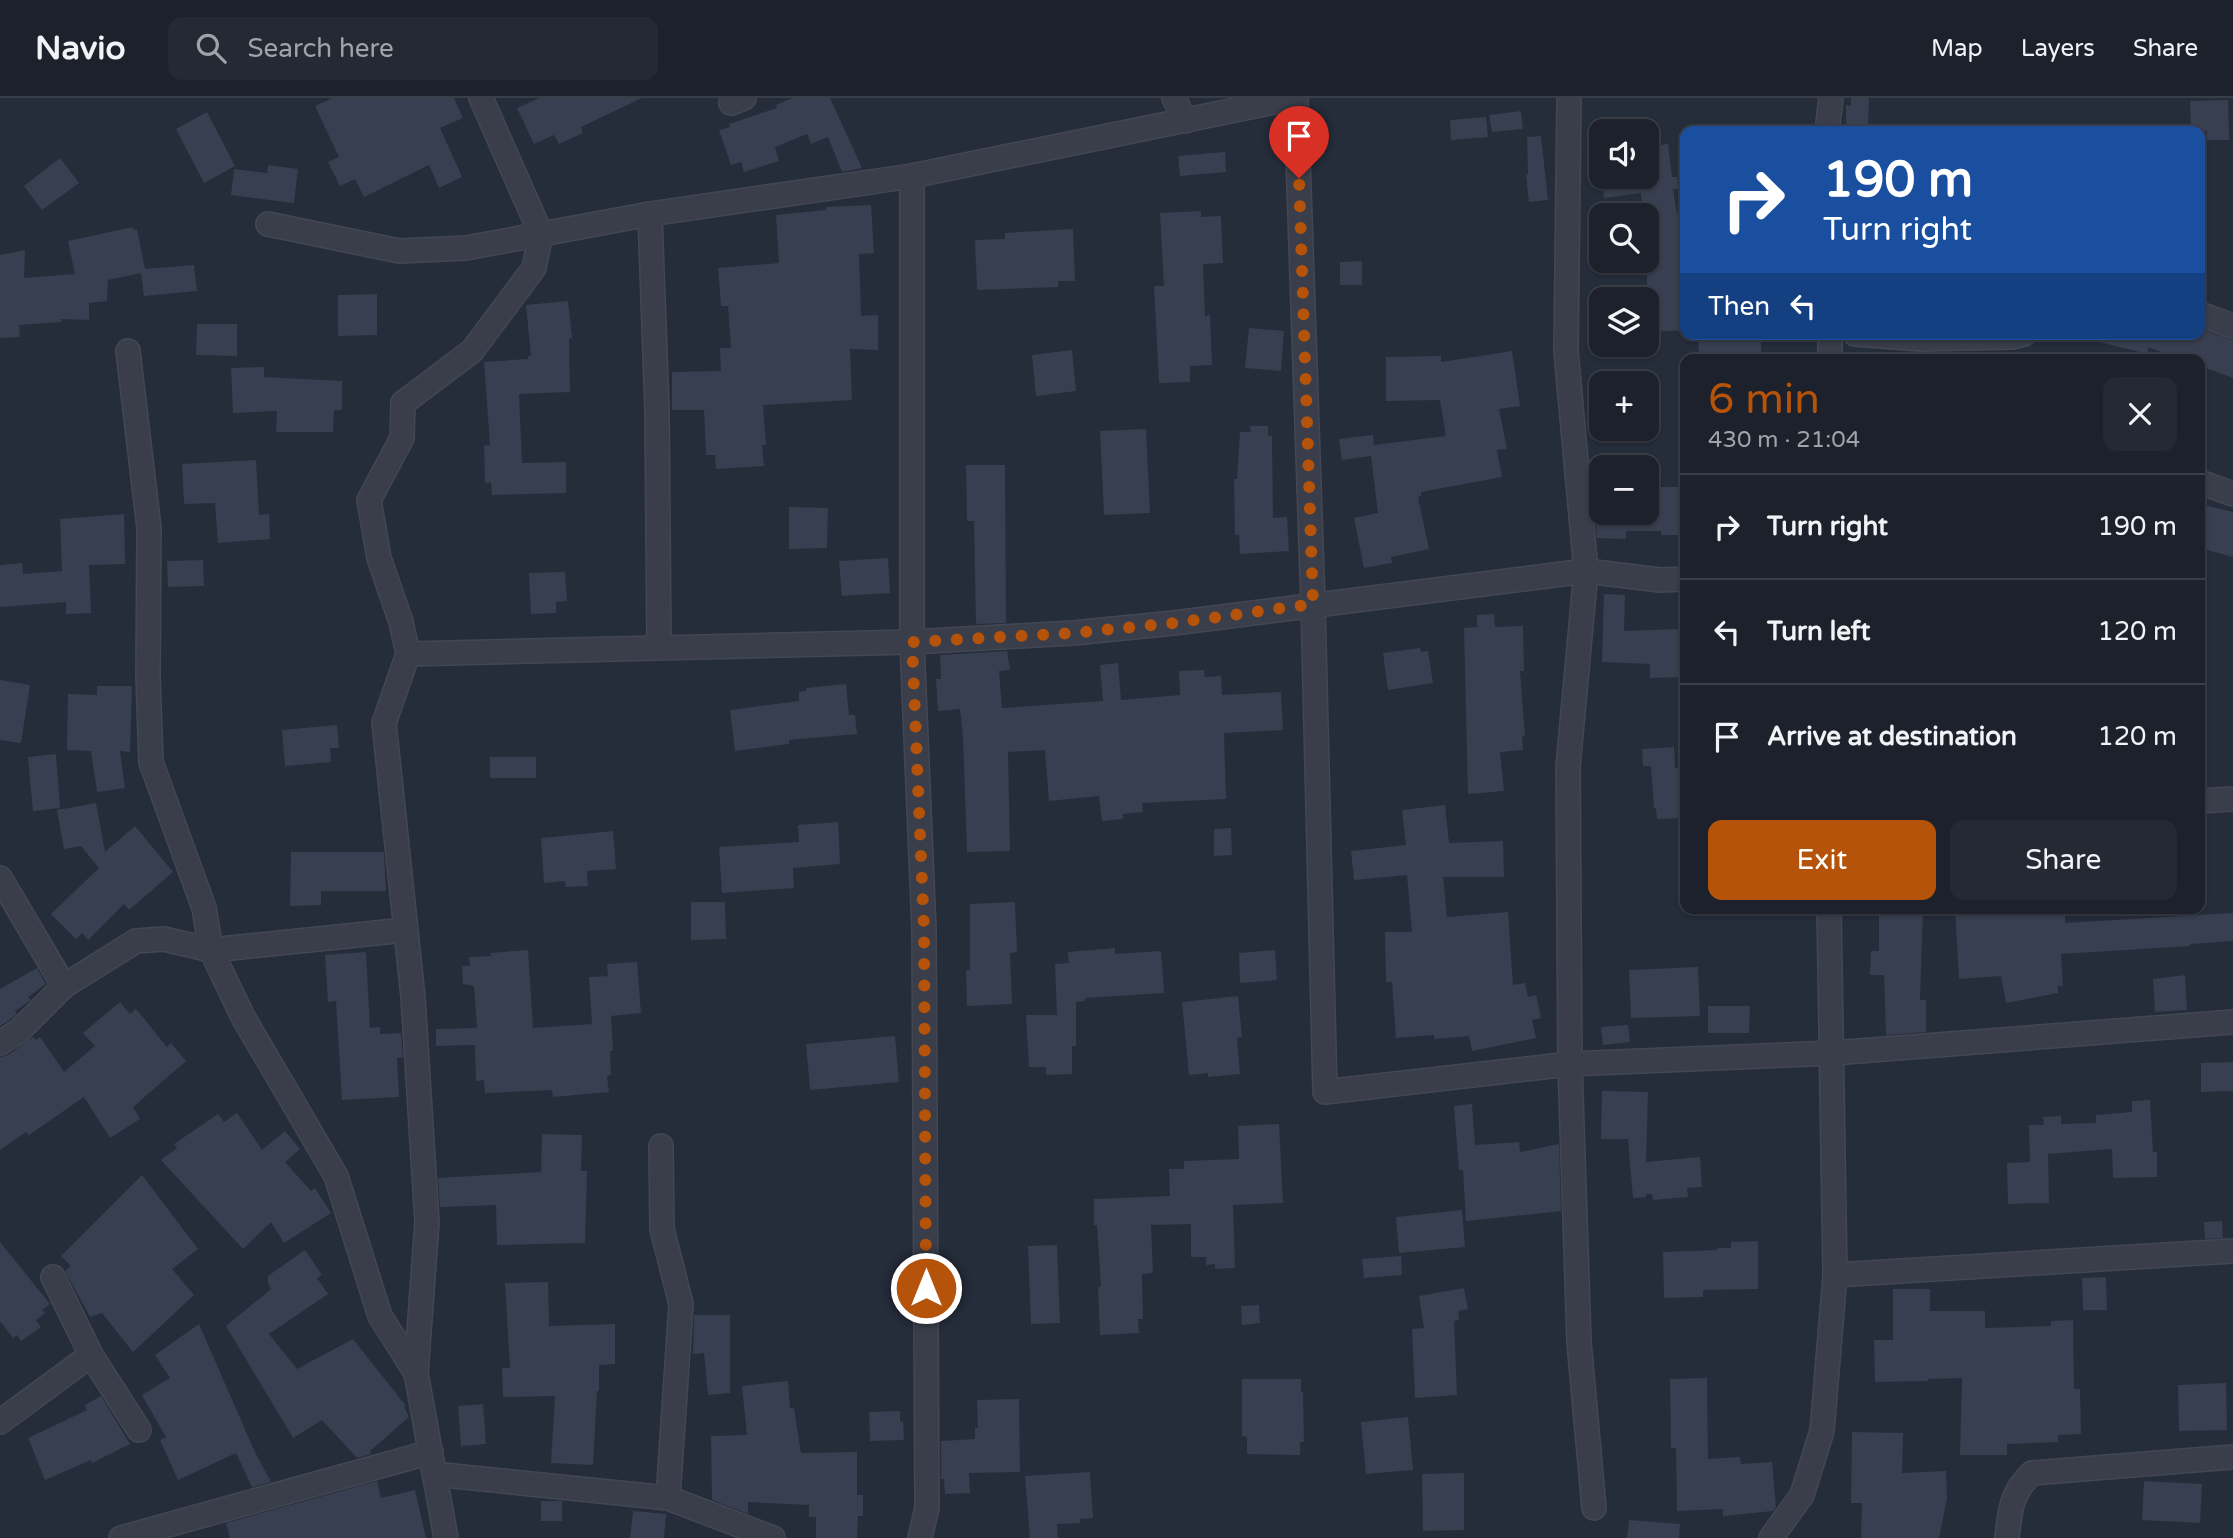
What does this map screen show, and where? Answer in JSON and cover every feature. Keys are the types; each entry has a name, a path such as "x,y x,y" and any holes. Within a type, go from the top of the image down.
{"street":[{"path":"446,1538 416,1373 427,1222 413,997 384,723 408,654 401,622 379,558 369,500 402,438 403,402 472,351 534,268 541,234 481,98"},
{"path":"1174,98 1185,121"},
{"path":"268,225 399,251 466,248 650,214 912,176 1295,98 1313,604 1325,1092 1570,1064 1833,1053 2233,1021"},
{"path":"1569,98 1566,351 1586,571 1568,767 1570,1064 1579,1342 1594,1508"},
{"path":"1828,126 1831,98"},
{"path":"912,176 912,642 924,929 928,1508 920,1538"},
{"path":"650,214 657,411 659,648"},
{"path":"2205,316 2233,326"},
{"path":"128,351 149,528 148,677 151,762 204,908 211,950 243,1017 337,1177 380,1315 416,1373"},
{"path":"2205,484 2233,494"},
{"path":"408,654 912,642 1073,633 1174,623 1586,571 1660,580 1680,579"},
{"path":"2205,801 2233,799"},
{"path":"0,878 64,986"},
{"path":"1771,1538 1802,1495 1822,1431 1835,1275 1829,914"},
{"path":"0,1043 20,1030 64,986 136,941 164,939 211,950 405,930"},
{"path":"661,1146 662,1229 681,1304 668,1497"},
{"path":"1835,1275 2233,1251"},
{"path":"53,1277 91,1355 139,1430"},
{"path":"0,1422 91,1355"},
{"path":"2007,1538 2009,1514 2018,1486 2032,1472 2233,1457"},
{"path":"121,1538 433,1463 668,1497 774,1538"}],"building":[{"path":"332,98 454,98 463,118 440,128 462,177 439,188 429,165 364,197 355,179 340,186 328,162 339,157 315,106"},
{"path":"539,98 642,98 581,127 583,133 559,144 554,135 534,144 517,108"},
{"path":"792,98 830,98 862,168 842,172 828,137 811,144 807,134 775,147 779,161 744,172 741,162 731,165 719,130 777,108 776,105"},
{"path":"1851,98 1869,98 1868,126 1846,126 1846,105 1851,106"},
{"path":"2228,100 2229,140 2207,140 2205,126 2191,126 2190,101"},
{"path":"1521,111 1523,129 1492,132 1489,115"},
{"path":"207,112 235,166 204,183 176,129"},
{"path":"1486,117 1488,137 1451,140 1450,120"},
{"path":"1541,136 1548,200 1529,202 1526,175 1527,137"},
{"path":"1668,144 1672,177 1677,177 1678,189 1673,189 1677,214 1680,214 1680,330 1659,331 1659,287 1647,287 1647,273 1659,273 1659,203 1642,203 1641,193 1604,198 1603,189 1659,189 1659,145"},
{"path":"1225,152 1226,172 1180,176 1178,156"},
{"path":"60,158 79,183 42,210 24,186"},
{"path":"268,165 298,169 294,203 231,195 234,169 267,173"},
{"path":"871,205 874,253 859,254 861,316 878,315 878,350 850,349 852,400 763,405 766,445 762,445 764,466 716,469 715,455 706,455 704,410 672,410 672,372 721,371 720,348 731,348 728,306 721,306 718,268 779,263 776,215 826,210 826,207"},
{"path":"1201,211 1201,217 1221,216 1223,263 1203,264 1205,316 1210,315 1212,365 1190,366 1190,382 1159,383 1154,286 1164,286 1160,213"},
{"path":"133,227 133,230 137,229 145,269 194,265 197,291 144,296 141,273 108,280 107,301 89,303 89,320 61,319 61,322 19,325 20,337 0,338 0,255 25,250 24,278 75,274 68,241"},
{"path":"1073,229 1075,281 1058,281 1058,287 977,290 975,240 1005,239 1005,233"},
{"path":"1362,261 1362,285 1340,285 1340,262"},
{"path":"377,294 377,335 338,336 338,295"},
{"path":"568,301 572,338 569,339 570,392 519,394 522,463 566,462 566,493 492,495 491,482 485,483 484,446 490,445 484,362 528,359 528,356 531,356 526,305"},
{"path":"197,324 237,324 237,356 196,355"},
{"path":"1249,328 1284,331 1281,371 1245,368"},
{"path":"2205,331 2233,340 2233,378 2205,368 2205,354 2167,354 2148,347 2148,354 2095,341 2205,340"},
{"path":"1698,340 1760,340 1762,354 1699,354"},
{"path":"1072,350 1076,391 1036,396 1032,355"},
{"path":"1512,351 1520,406 1499,409 1507,449 1497,450 1502,477 1421,492 1418,497 1429,549 1391,557 1392,563 1364,568 1354,518 1378,513 1371,456 1342,460 1339,439 1373,435 1374,445 1446,436 1440,400 1386,401 1386,357 1441,356 1441,362"},
{"path":"264,367 264,377 342,381 342,410 334,410 333,432 276,432 277,411 233,413 231,368"},
{"path":"1250,426 1268,426 1268,436 1272,436 1273,518 1287,517 1289,551 1240,554 1239,535 1235,535 1234,479 1237,479 1240,432 1251,432"},
{"path":"1146,429 1150,513 1104,515 1100,431"},
{"path":"256,460 259,515 269,514 270,539 218,543 215,503 184,504 182,464"},
{"path":"966,465 1005,465 1006,623 976,624 974,521 967,521"},
{"path":"1659,487 1680,487 1680,535 1661,535 1661,531 1626,531 1626,539 1597,538 1596,525 1659,525"},
{"path":"2205,505 2233,512 2233,557 2205,549"},
{"path":"789,507 828,508 827,548 789,549"},
{"path":"124,514 125,564 89,565 91,613 66,614 66,602 0,607 0,565 22,563 23,574 62,571 60,519"},
{"path":"888,558 890,593 842,596 839,561"},
{"path":"203,560 204,586 168,587 167,561"},
{"path":"565,572 567,601 556,602 556,613 531,614 529,573"},
{"path":"1604,594 1625,595 1624,631 1680,629 1680,677 1650,678 1650,664 1602,662"},
{"path":"1494,614 1495,627 1523,626 1524,671 1520,671 1525,736 1522,736 1523,750 1500,752 1504,791 1468,794 1464,628 1477,627 1477,615"},
{"path":"1420,648 1421,652 1428,651 1433,683 1388,690 1383,653"},
{"path":"1007,651 1010,670 999,671 1002,708 1103,701 1100,665 1118,663 1121,700 1180,695 1179,671 1204,670 1205,677 1221,676 1222,695 1281,692 1283,730 1224,733 1226,799 1142,803 1143,812 1123,814 1123,819 1102,821 1099,796 1049,801 1045,750 1008,752 1010,851 967,852 960,709 938,711 936,679 941,679 940,655"},
{"path":"0,680 30,685 21,743 0,740"},
{"path":"846,684 849,715 855,715 857,734 789,740 789,744 735,751 730,710 799,701 799,692 806,691 806,688"},
{"path":"97,686 132,686 130,752 120,751 125,788 97,792 91,751 67,750 68,694 97,695"},
{"path":"337,725 339,748 330,748 331,762 285,766 282,730"},
{"path":"1674,747 1675,768 1680,768 1680,818 1657,819 1651,766 1643,766 1642,749"},
{"path":"56,754 60,808 33,811 28,757"},
{"path":"490,757 536,757 536,778 490,778"},
{"path":"96,803 105,852 135,826 173,872 129,910 124,904 88,940 82,933 76,939 51,914 99,868 81,846 64,849 57,810"},
{"path":"1445,805 1449,843 1503,841 1504,877 1443,877 1447,917 1508,912 1513,985 1525,983 1528,997 1536,995 1541,1018 1532,1020 1536,1038 1472,1051 1469,1036 1396,1038 1392,982 1386,982 1385,932 1412,932 1407,875 1354,880 1351,851 1406,845 1402,810"},
{"path":"838,822 840,864 793,868 794,888 722,893 719,847 799,842 798,825"},
{"path":"1231,828 1232,855 1214,856 1214,829"},
{"path":"613,831 616,869 587,871 588,886 566,887 565,881 544,883 541,838"},
{"path":"291,852 384,852 386,891 321,891 321,905 290,906"},
{"path":"691,902 725,902 726,939 691,940"},
{"path":"1015,902 1017,952 1010,953 1012,1004 967,1006 970,904"},
{"path":"2233,913 2233,941 2061,954 2063,986 2058,986 2058,993 2006,1003 2001,976 1959,979 1955,914 2065,914 2065,923"},
{"path":"1879,914 1923,914 1920,1000 1926,1000 1926,1032 1886,1035 1884,975 1870,975 1871,951 1879,951"},
{"path":"1115,948 1115,954 1161,951 1164,993 1085,998 1085,1001 1076,1002 1076,1046 1072,1046 1072,1074 1046,1075 1046,1067 1029,1067 1026,1015 1057,1015 1055,964 1069,963 1068,952"},
{"path":"528,950 533,1028 592,1024 589,977 608,976 607,964 637,962 641,1013 611,1016 613,1051 610,1051 611,1075 607,1076 609,1092 553,1097 552,1090 485,1093 484,1080 476,1081 475,1045 436,1046 436,1029 477,1028 474,986 463,984 462,966 470,966 469,957"},
{"path":"1275,950 1277,980 1240,983 1239,953"},
{"path":"366,952 370,1028 380,1027 380,1034 401,1033 403,1058 397,1058 399,1097 342,1100 336,1001 328,1002 325,955"},
{"path":"1698,967 1700,1016 1631,1018 1629,970"},
{"path":"37,968 46,984 28,997 31,1000 15,1011 17,1014 0,1026 0,989"},
{"path":"2185,975 2187,1010 2155,1012 2153,979"},
{"path":"1238,996 1242,1037 1237,1038 1240,1074 1208,1077 1208,1073 1189,1075 1182,1002"},
{"path":"120,1002 130,1014 136,1009 167,1047 171,1043 186,1061 133,1107 140,1119 110,1138 84,1097 29,1135 26,1132 0,1150 0,1057 8,1055 33,1037 36,1040 40,1037 64,1072 95,1046 83,1033"},
{"path":"1708,1006 1750,1006 1749,1033 1708,1033"},
{"path":"1628,1025 1630,1042 1603,1045 1601,1027"},
{"path":"895,1036 899,1082 810,1090 806,1044"},
{"path":"2233,1062 2233,1091 2201,1092 2201,1063"},
{"path":"1602,1091 1648,1092 1646,1162 1700,1157 1702,1187 1687,1188 1688,1197 1653,1200 1652,1194 1646,1194 1646,1197 1633,1198 1628,1139 1601,1139"},
{"path":"2150,1100 2153,1152 2157,1152 2157,1177 2113,1178 2112,1149 2048,1154 2049,1203 2008,1204 2007,1163 2030,1162 2029,1125 2044,1125 2043,1117 2061,1116 2061,1124 2096,1123 2096,1115 2132,1112 2132,1101"},
{"path":"1472,1104 1475,1145 1519,1142 1520,1152 1559,1144 1561,1211 1466,1221 1463,1170 1459,1170 1454,1106"},
{"path":"237,1113 262,1150 285,1131 300,1149 285,1162 311,1191 315,1188 331,1213 284,1243 271,1222 243,1249 161,1160 177,1148 174,1144 218,1114 224,1122"},
{"path":"1279,1124 1283,1203 1233,1205 1235,1268 1215,1269 1215,1264 1206,1265 1206,1257 1191,1257 1191,1224 1151,1225 1153,1273 1142,1274 1143,1319 1138,1319 1139,1333 1100,1335 1098,1287 1101,1286 1094,1199 1170,1196 1169,1169 1184,1169 1184,1161 1239,1159 1238,1126"},
{"path":"542,1134 582,1135 581,1171 587,1171 585,1243 497,1245 496,1205 440,1207 438,1178 541,1172"},
{"path":"142,1175 198,1249 172,1269 194,1295 133,1352 102,1313 90,1317 65,1271 71,1266 61,1256"},
{"path":"1462,1210 1465,1247 1399,1253 1396,1217"},
{"path":"2222,1221 2223,1238 2205,1239 2204,1222"},
{"path":"1758,1241 1758,1289 1703,1290 1703,1297 1664,1298 1663,1252 1717,1250 1731,1248 1731,1242"},
{"path":"0,1242 50,1304 42,1310 45,1313 36,1320 41,1327 21,1341 17,1335 13,1338 0,1321"},
{"path":"1057,1245 1060,1323 1031,1324 1028,1246"},
{"path":"305,1250 322,1275 317,1278 328,1294 269,1334 297,1369 353,1339 406,1406 404,1407 409,1417 370,1451 371,1454 357,1458 322,1420 293,1438 226,1326 271,1289 268,1276"},
{"path":"1401,1256 1402,1275 1364,1278 1362,1259"},
{"path":"2106,1277 2107,1310 2083,1310 2082,1278"},
{"path":"548,1282 549,1326 615,1324 615,1364 599,1365 593,1465 551,1463 555,1396 503,1397 502,1368 510,1368 505,1283"},
{"path":"1464,1288 1468,1309 1458,1311 1459,1320 1454,1321 1457,1395 1415,1398 1412,1329 1424,1328 1419,1296"},
{"path":"1893,1289 1930,1289 1930,1311 1985,1311 1985,1328 2051,1326 2051,1321 2073,1320 2074,1389 2080,1389 2081,1434 2058,1435 2058,1442 2007,1444 2007,1455 1960,1455 1962,1378 1875,1382 1874,1340 1893,1340"},
{"path":"1259,1305 1260,1323 1242,1325 1241,1306"},
{"path":"694,1315 730,1315 730,1393 708,1395 704,1353 693,1354"},
{"path":"199,1324 254,1450 271,1482 252,1487 236,1453 178,1480 160,1440 166,1437 142,1395 170,1378 155,1355"},
{"path":"1707,1378 1708,1459 1740,1457 1741,1464 1772,1462 1776,1508 1773,1511 1723,1516 1723,1509 1677,1511 1676,1448 1671,1448 1670,1379"},
{"path":"1242,1379 1301,1379 1304,1442 1300,1442 1300,1455 1247,1454 1247,1437 1242,1436"},
{"path":"788,1381 790,1408 794,1408 801,1453 857,1452 857,1495 863,1495 863,1516 858,1516 857,1538 816,1538 816,1517 809,1517 809,1505 748,1502 748,1514 712,1500 711,1436 747,1435 742,1386"},
{"path":"2226,1383 2227,1430 2179,1431 2178,1385"},
{"path":"101,1396 130,1444 92,1463 91,1460 45,1480 28,1438 87,1410 85,1405"},
{"path":"1019,1399 1020,1472 969,1473 970,1493 945,1494 944,1479 941,1479 941,1441 975,1439 975,1428 978,1428 977,1400"},
{"path":"483,1404 486,1444 461,1446 458,1406"},
{"path":"900,1411 904,1440 870,1441 869,1412"},
{"path":"1408,1417 1413,1470 1366,1474 1361,1422"},
{"path":"1852,1432 1903,1433 1902,1473 1946,1471 1947,1498 1939,1538 1861,1538 1862,1503 1851,1503"},
{"path":"1090,1472 1093,1518 1080,1519 1080,1523 1057,1524 1058,1538 1030,1538 1025,1476"},
{"path":"1464,1473 1464,1530 1423,1531 1422,1474"},
{"path":"377,1481 381,1498 415,1490 426,1538 230,1538 226,1523"},
{"path":"2144,1481 2202,1484 2200,1523 2142,1520"},
{"path":"541,1501 562,1501 562,1521 541,1521"},
{"path":"633,1511 666,1514 664,1538 630,1538"},
{"path":"1629,1520 1680,1524 1679,1538 1627,1538"}],"route":[{"path":"926,1288 924,929 912,642 1073,633 1174,623 1313,604 1299,178"}]}
